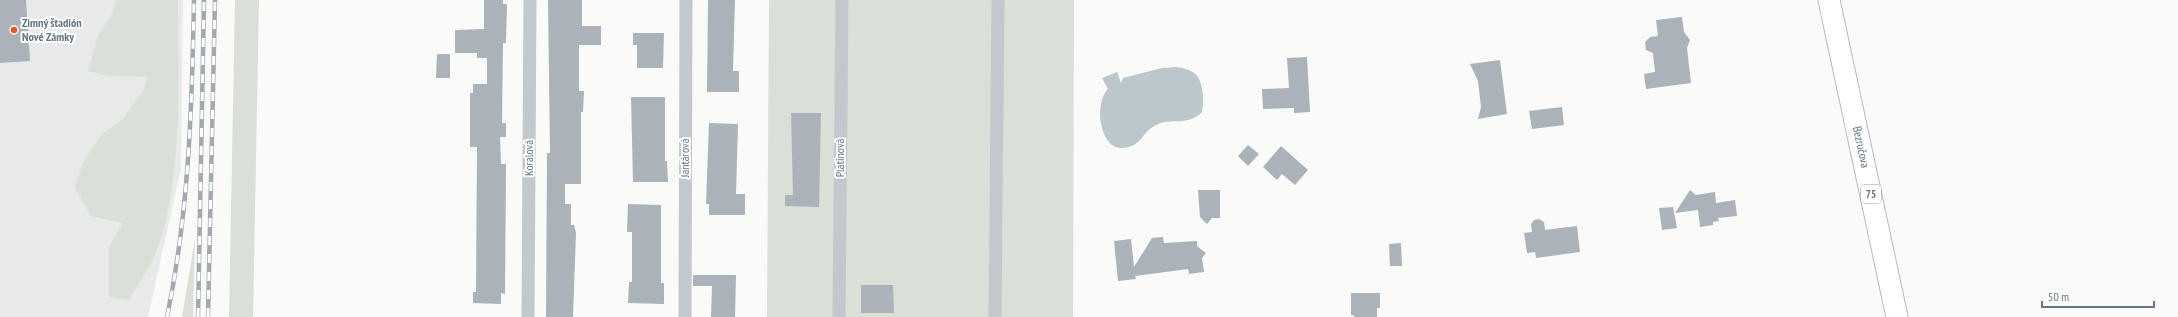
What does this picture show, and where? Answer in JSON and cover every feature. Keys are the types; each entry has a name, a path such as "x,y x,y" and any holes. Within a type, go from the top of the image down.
{"main road":[{"name":"Bezručova","path":"1829,0 1897,317"}],"street":[{"name":"Koralová","path":"528,317 530,0"},
{"name":"Jantárová","path":"685,317 686,0"},
{"name":"Platinová","path":"839,317 842,0"},
{"path":"995,317 998,0"}],"shaded area":[{"path":"0,0 183,0 181,168 148,317 0,317"},
{"path":"116,0 178,0 177,130 171,196 164,227 155,255 129,300 109,297 109,247 123,223 91,216 75,188 83,162 102,134 122,120 144,89 148,77 110,76 88,71 98,36 112,14"},
{"path":"235,0 259,0 253,317 229,317"},
{"path":"769,0 1074,0 1073,317 767,317"},
{"path":"1176,67 1194,73 1200,81 1203,103 1202,112 1197,117 1185,121 1168,122 1156,125 1151,128 1137,143 1128,147 1121,148 1114,146 1108,141 1101,123 1100,113 1104,95 1108,89 1102,78 1117,72 1121,83 1123,78 1162,68"},
{"path":"195,239 193,317 182,317"}],"building":[{"name":"Zimný štadión Nové Zámky","path":"0,0 26,0 30,61 0,63"},
{"path":"484,0 503,0 503,4 507,4 506,43 503,43 502,123 506,123 506,137 500,137 501,164 506,164 505,294 501,293 501,304 473,303 473,292 476,292 477,147 470,147 470,93 473,93 473,84 487,84 487,58 477,58 477,53 455,53 455,30 484,29"},
{"path":"548,0 582,0 582,26 601,26 601,45 579,45 579,91 584,91 583,112 581,112 581,184 565,184 565,204 571,204 571,225 574,225 576,233 573,317 546,317 547,153 550,153"},
{"path":"708,0 735,0 733,71 739,71 739,92 707,92"},
{"path":"1682,17 1684,32 1690,40 1687,48 1691,83 1646,89 1644,74 1655,72 1653,53 1646,50 1645,42 1650,37 1658,36 1656,20"},
{"path":"633,33 664,33 663,68 637,68 637,45 633,45"},
{"path":"437,54 450,54 450,78 436,78"},
{"path":"1307,57 1310,112 1294,113 1294,108 1263,109 1262,89 1289,88 1287,58"},
{"path":"1500,60 1507,114 1478,119 1481,107 1478,81 1470,64"},
{"path":"631,97 665,97 665,161 667,161 668,182 633,182"},
{"path":"1562,107 1564,125 1532,129 1529,111"},
{"path":"791,113 821,113 819,207 785,206 785,195 793,195"},
{"path":"709,123 738,124 736,194 745,194 745,215 709,215 709,204 706,204"},
{"path":"1248,145 1259,154 1248,166 1238,156"},
{"path":"1281,146 1308,170 1295,185 1282,174 1277,180 1263,167"},
{"path":"1198,190 1220,190 1220,218 1212,218 1207,224 1200,217"},
{"path":"1690,190 1696,195 1715,192 1716,203 1735,200 1737,216 1718,218 1719,221 1713,222 1713,225 1700,227 1698,210 1675,213"},
{"path":"628,204 661,205 661,283 664,283 664,304 628,303 629,282 632,282 632,232 627,232"},
{"path":"1673,207 1677,228 1662,230 1659,208"},
{"path":"1539,219 1544,222 1545,230 1577,226 1580,252 1536,258 1535,252 1527,253 1524,233 1532,232 1531,224 1534,220"},
{"path":"1163,237 1164,243 1197,241 1197,246 1206,253 1202,258 1204,272 1189,274 1188,269 1135,276 1136,279 1118,281 1114,241 1131,239 1134,267 1152,238"},
{"path":"1401,243 1402,266 1390,266 1389,244"},
{"path":"693,275 736,275 735,317 711,317 712,286 693,286"},
{"path":"861,285 893,285 894,313 861,313"},
{"path":"1351,293 1380,293 1380,308 1377,308 1377,317 1354,317 1354,315 1351,315"}],"railway":[{"path":"167,317 185,199 192,80 194,0"},
{"path":"198,317 204,0"},
{"path":"208,317 215,0"}],"place":[{"name":"Zimný štadión Nové Zámky","path":"14,30"}]}
